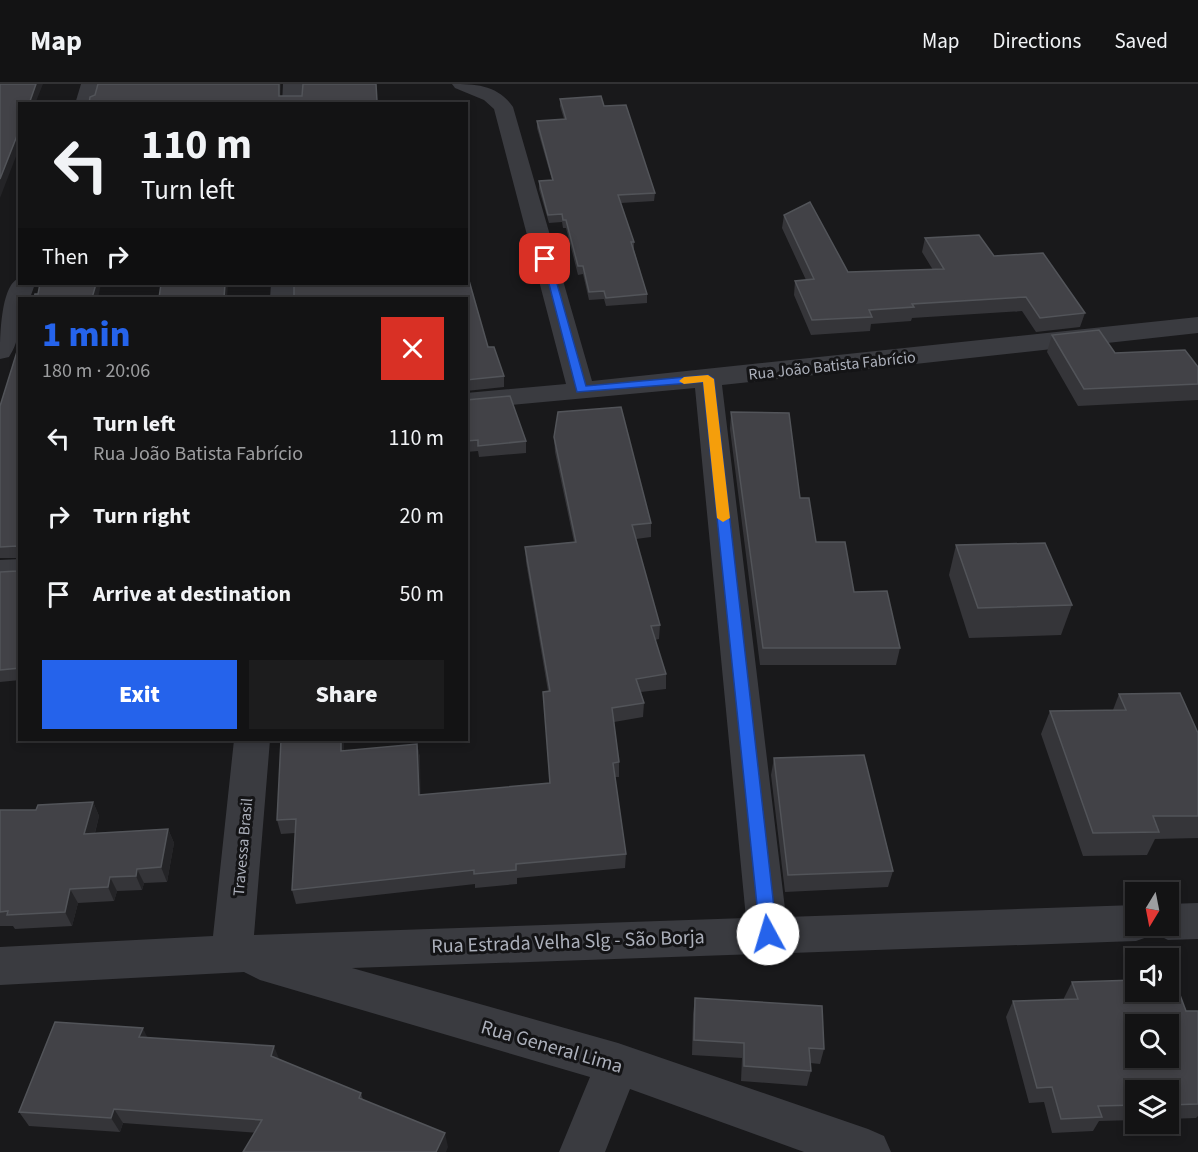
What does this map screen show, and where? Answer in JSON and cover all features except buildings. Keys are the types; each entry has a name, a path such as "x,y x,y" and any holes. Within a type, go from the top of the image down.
{"street":[{"path":"86,102 92,84"},
{"path":"292,102 293,84"},
{"path":"462,84 491,96 503,107 581,390"},
{"path":"0,351 18,299"},
{"name":"Rua João Batista Fabrício","path":"468,401 708,379 1198,325"},
{"path":"708,379 768,934"},
{"path":"0,571 18,570"},
{"name":"Travessa Brasil","path":"232,954 252,741"},
{"path":"1179,922 1198,921"},
{"name":"Rua Estrada Velha Slg - São Borja","path":"0,966 232,954 1125,923"},
{"name":"Rua General Lima","path":"232,954 618,1065 868,1152"},
{"path":"582,1152 618,1065"}],"slow traffic":[{"path":"684,381 708,379 723,518"}],"route":[{"path":"545,259 581,390 708,379 768,934"}]}
